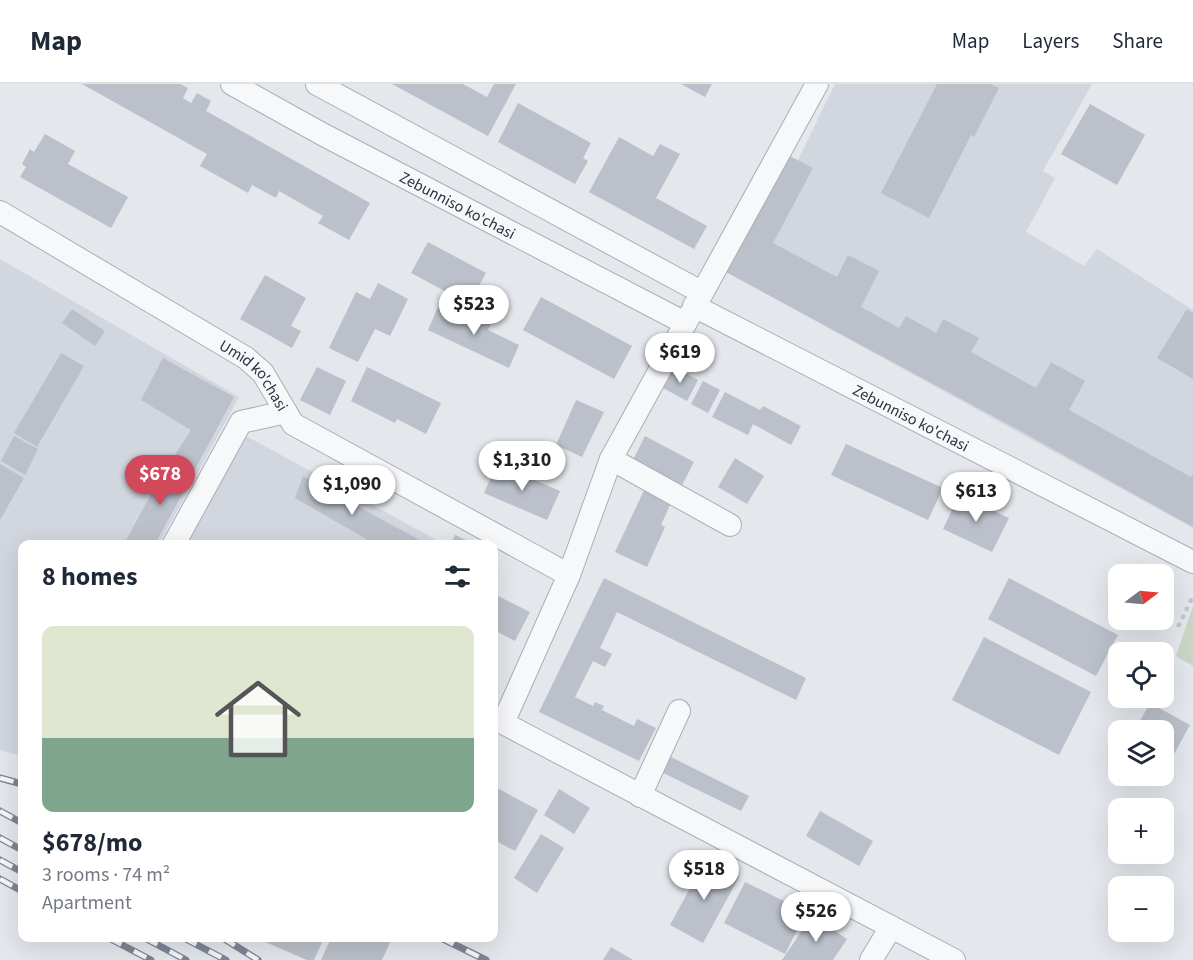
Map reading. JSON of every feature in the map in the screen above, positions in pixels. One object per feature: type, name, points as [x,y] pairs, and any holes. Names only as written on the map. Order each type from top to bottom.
[{"type":"street","name":"Zebunniso ko'chasi","points":[[232,84],[322,134],[693,307],[1193,562]]},
{"type":"street","name":"Zebunniso ko'chasi","points":[[317,84],[693,307]]},
{"type":"street","points":[[817,84],[611,459],[568,575],[503,723],[954,960]]},
{"type":"street","name":"Umid ko'chasi","points":[[0,212],[246,358],[263,373],[293,424],[568,575]]},
{"type":"street","points":[[176,540],[242,422],[286,412]]},
{"type":"street","points":[[611,459],[729,525]]},
{"type":"street","points":[[640,796],[678,711]]},
{"type":"street","points":[[871,960],[891,927]]},
{"type":"path","points":[[1178,627],[1193,596]]},
{"type":"shaded area","points":[[835,84],[1092,84],[1043,171],[1055,178],[1026,232],[1084,266],[1097,249],[1193,310],[1193,528],[726,272],[798,160]]},
{"type":"shaded area","points":[[0,259],[239,397],[161,540],[18,540],[18,755],[0,750]]},
{"type":"shaded area","points":[[246,436],[437,540],[189,540]]},
{"type":"green space","points":[[1193,606],[1193,666],[1176,656]]},
{"type":"building","points":[[82,84],[180,84],[188,88],[183,98],[191,103],[197,93],[211,101],[206,111],[370,203],[349,240],[318,223],[323,216],[279,191],[276,198],[252,185],[248,193],[200,166],[207,154]]},
{"type":"building","points":[[392,84],[463,84],[487,97],[494,84],[516,84],[488,136]]},
{"type":"building","points":[[681,84],[712,84],[705,97]]},
{"type":"building","points":[[937,84],[991,84],[999,88],[974,137],[971,135],[929,218],[881,193]]},
{"type":"building","points":[[518,103],[591,143],[583,158],[588,161],[575,184],[498,142]]},
{"type":"building","points":[[1090,104],[1145,135],[1117,185],[1061,154]]},
{"type":"building","points":[[45,134],[75,151],[68,164],[128,197],[111,228],[20,177],[26,167],[22,164],[30,149],[34,152]]},
{"type":"building","points":[[619,137],[653,156],[660,144],[680,154],[656,198],[707,226],[694,249],[589,192]]},
{"type":"building","points":[[788,155],[813,168],[773,243],[837,277],[848,255],[879,271],[861,307],[899,328],[906,316],[936,333],[943,319],[979,338],[971,352],[1036,388],[1051,362],[1085,381],[1069,410],[1191,477],[1193,473],[1193,527],[726,272]]},
{"type":"building","points":[[428,242],[486,273],[469,304],[411,273]]},
{"type":"building","points":[[265,275],[306,298],[291,326],[301,331],[292,348],[240,319]]},
{"type":"building","points":[[378,283],[408,299],[390,336],[375,329],[358,362],[329,348],[356,292],[370,299]]},
{"type":"building","points":[[541,297],[632,346],[614,379],[523,330]]},
{"type":"building","points":[[438,307],[468,321],[472,312],[492,321],[488,330],[519,345],[509,368],[428,330]]},
{"type":"building","points":[[72,309],[105,331],[95,346],[62,323]]},
{"type":"building","points":[[1187,309],[1193,313],[1193,379],[1157,358]]},
{"type":"building","points":[[61,353],[84,366],[37,447],[14,433]]},
{"type":"building","points":[[163,358],[234,397],[194,471],[173,458],[191,430],[141,400]]},
{"type":"building","points":[[317,367],[346,381],[330,415],[300,400]]},
{"type":"building","points":[[367,367],[441,403],[426,434],[397,419],[395,423],[351,401]]},
{"type":"building","points":[[674,367],[698,380],[687,401],[663,388]]},
{"type":"building","points":[[703,381],[720,390],[708,413],[691,404]]},
{"type":"building","points":[[725,392],[760,410],[763,406],[801,426],[791,445],[753,424],[748,435],[712,417]]},
{"type":"building","points":[[576,400],[604,412],[582,457],[556,445]]},
{"type":"building","points":[[14,436],[38,449],[25,475],[1,461]]},
{"type":"building","points":[[645,436],[694,462],[679,491],[630,466]]},
{"type":"building","points":[[846,444],[943,488],[928,520],[831,475]]},
{"type":"building","points":[[735,458],[764,476],[747,504],[718,487]]},
{"type":"building","points":[[169,461],[193,474],[157,540],[126,540]]},
{"type":"building","points":[[0,464],[24,478],[0,520]]},
{"type":"building","points":[[497,464],[560,491],[547,520],[484,493]]},
{"type":"building","points":[[303,476],[420,540],[368,540],[295,498]]},
{"type":"building","points":[[647,484],[674,496],[661,525],[665,527],[647,567],[615,552]]},
{"type":"building","points":[[959,495],[1009,518],[992,552],[943,529]]},
{"type":"building","points":[[455,535],[466,540],[453,540]]},
{"type":"building","points":[[604,578],[806,678],[796,700],[617,612],[600,648],[612,654],[605,667],[593,661],[575,697],[593,706],[595,702],[604,706],[602,710],[634,726],[637,719],[656,728],[639,761],[539,712]]},
{"type":"building","points":[[1009,578],[1118,635],[1114,642],[1108,642],[1108,654],[1096,676],[988,619]]},
{"type":"building","points":[[498,596],[530,612],[515,641],[498,632]]},
{"type":"building","points":[[984,637],[1091,692],[1059,755],[952,700]]},
{"type":"building","points":[[1147,708],[1159,708],[1190,725],[1174,754],[1174,720],[1141,720]]},
{"type":"building","points":[[665,754],[749,796],[741,811],[657,770]]},
{"type":"building","points":[[498,789],[538,810],[515,851],[498,842]]},
{"type":"building","points":[[559,789],[590,808],[574,834],[544,815]]},
{"type":"building","points":[[820,811],[873,841],[859,866],[806,836]]},
{"type":"building","points":[[541,834],[564,848],[537,893],[514,878]]},
{"type":"building","points":[[706,859],[739,877],[703,943],[670,925]]},
{"type":"building","points":[[745,882],[806,912],[785,954],[724,923]]},
{"type":"building","points":[[812,916],[847,939],[833,960],[782,960]]},
{"type":"building","points":[[265,942],[322,942],[314,960],[307,960]]},
{"type":"building","points":[[329,942],[390,942],[382,960],[321,960]]},
{"type":"building","points":[[611,947],[633,960],[603,960]]},
{"type":"railway","points":[[0,778],[18,783]]},
{"type":"railway","points":[[0,811],[18,821]]},
{"type":"railway","points":[[0,838],[18,848]]},
{"type":"railway","points":[[0,860],[18,870]]},
{"type":"railway","points":[[0,879],[18,889]]},
{"type":"railway","points":[[117,942],[151,960]]},
{"type":"railway","points":[[152,942],[186,960]]},
{"type":"railway","points":[[192,942],[226,960]]},
{"type":"railway","points":[[229,942],[258,960]]},
{"type":"railway","points":[[449,942],[486,960]]}]
